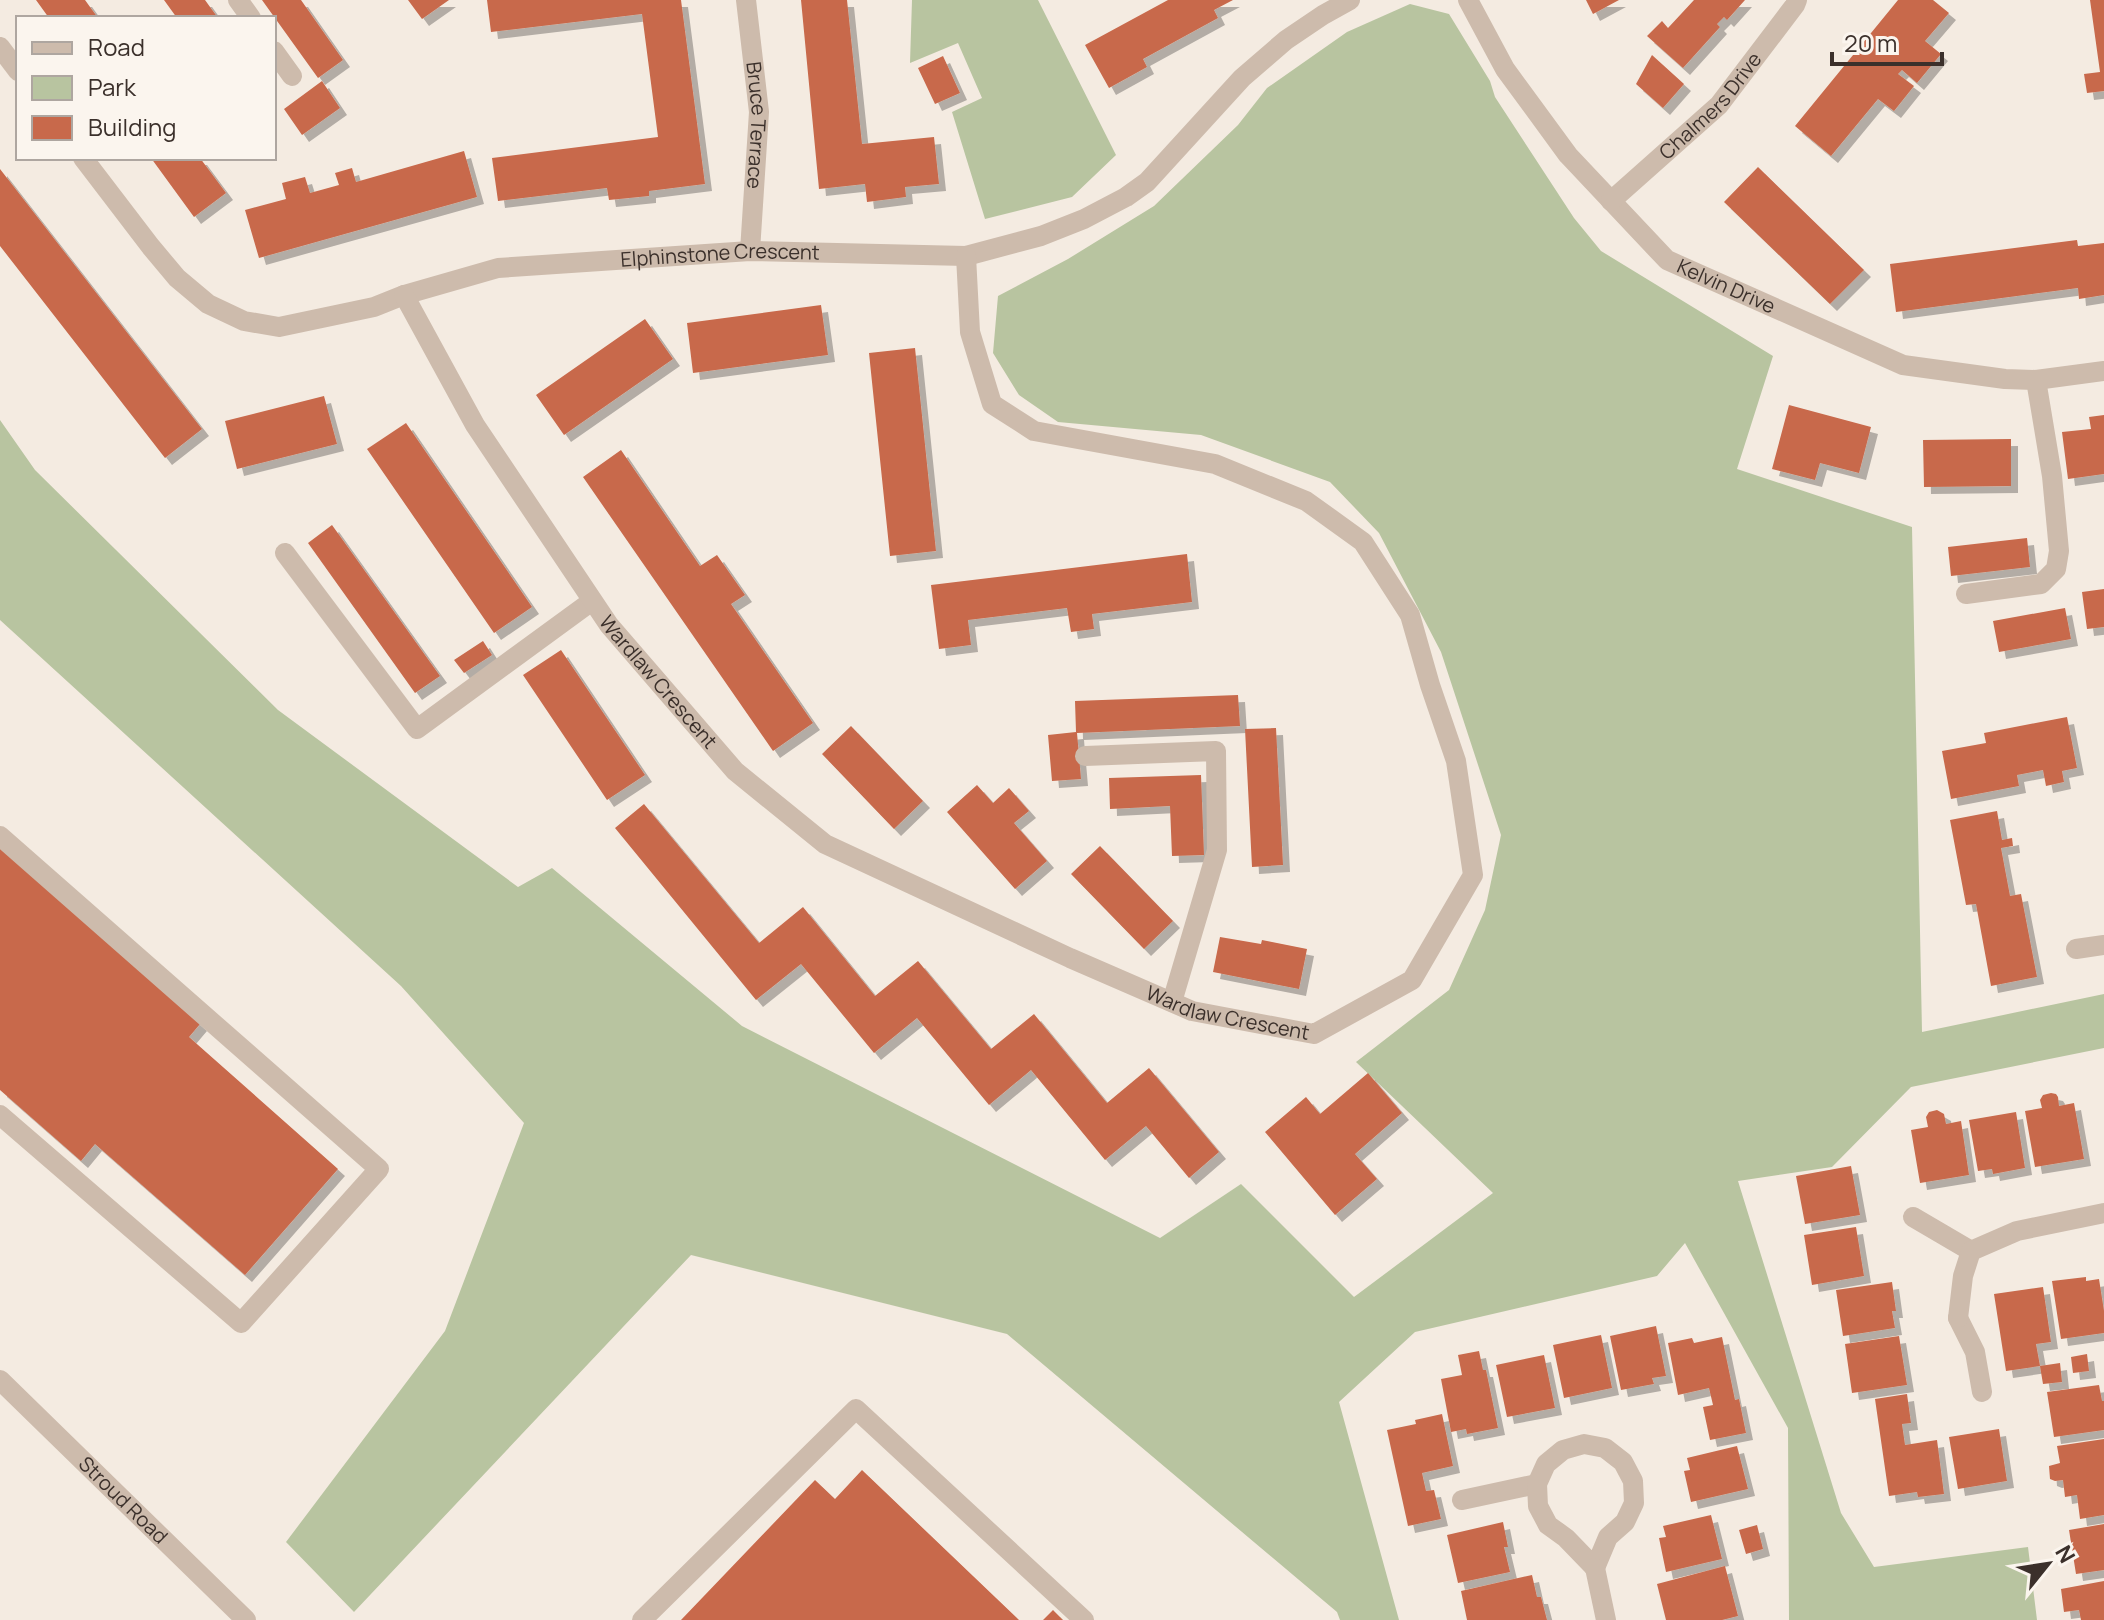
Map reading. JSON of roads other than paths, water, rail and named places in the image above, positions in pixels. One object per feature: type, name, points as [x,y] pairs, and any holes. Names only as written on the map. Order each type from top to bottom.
[{"type":"street","name":"Bruce Terrace","points":[[746,0],[759,112],[750,251]]},
{"type":"street","name":"Elphinstone Crescent","points":[[85,160],[177,278],[208,304],[244,321],[279,327],[374,307],[404,295],[498,268],[750,251],[966,256],[1041,236],[1084,219],[1126,197],[1147,182],[1242,78],[1286,40],[1350,0]]},
{"type":"street","name":"Kelvin Drive","points":[[1468,0],[1505,69],[1568,155],[1667,260],[1903,365],[2005,379],[2036,380],[2104,371]]},
{"type":"street","name":"Chalmers Drive","points":[[1611,201],[1719,105],[1797,0]]},
{"type":"street","points":[[0,47],[16,68]]},
{"type":"street","points":[[276,54],[292,76]]},
{"type":"street","name":"Wardlaw Crescent","points":[[404,295],[475,425],[592,601],[609,625],[735,771],[825,844],[1070,958],[1192,1011],[1314,1034],[1412,980],[1473,875],[1456,761],[1410,615],[1363,542],[1306,501],[1215,464],[1034,431],[992,404],[970,332],[966,256]]},
{"type":"street","points":[[1966,594],[2041,584],[2056,569],[2059,551],[2052,476],[2036,380]]},
{"type":"street","points":[[285,553],[417,729],[592,601]]},
{"type":"street","points":[[1085,756],[1216,751],[1217,850],[1172,1002]]},
{"type":"street","points":[[0,836],[379,1169],[241,1323],[0,1115]]},
{"type":"street","points":[[2076,949],[2104,945]]},
{"type":"street","points":[[1982,1392],[1975,1352],[1958,1318],[1963,1276],[1971,1251],[2017,1231],[2104,1213]]},
{"type":"street","points":[[1913,1217],[1971,1251]]},
{"type":"street","name":"Stroud Road","points":[[0,1380],[246,1620]]},
{"type":"street","points":[[642,1620],[856,1409],[1084,1620]]},
{"type":"street","points":[[1595,1568],[1608,1537],[1625,1522],[1634,1503],[1633,1481],[1623,1462],[1605,1448],[1584,1444],[1563,1450],[1546,1464],[1537,1484],[1538,1506],[1548,1525],[1566,1538],[1595,1568],[1606,1620]]},
{"type":"street","points":[[1462,1500],[1537,1484]]}]
